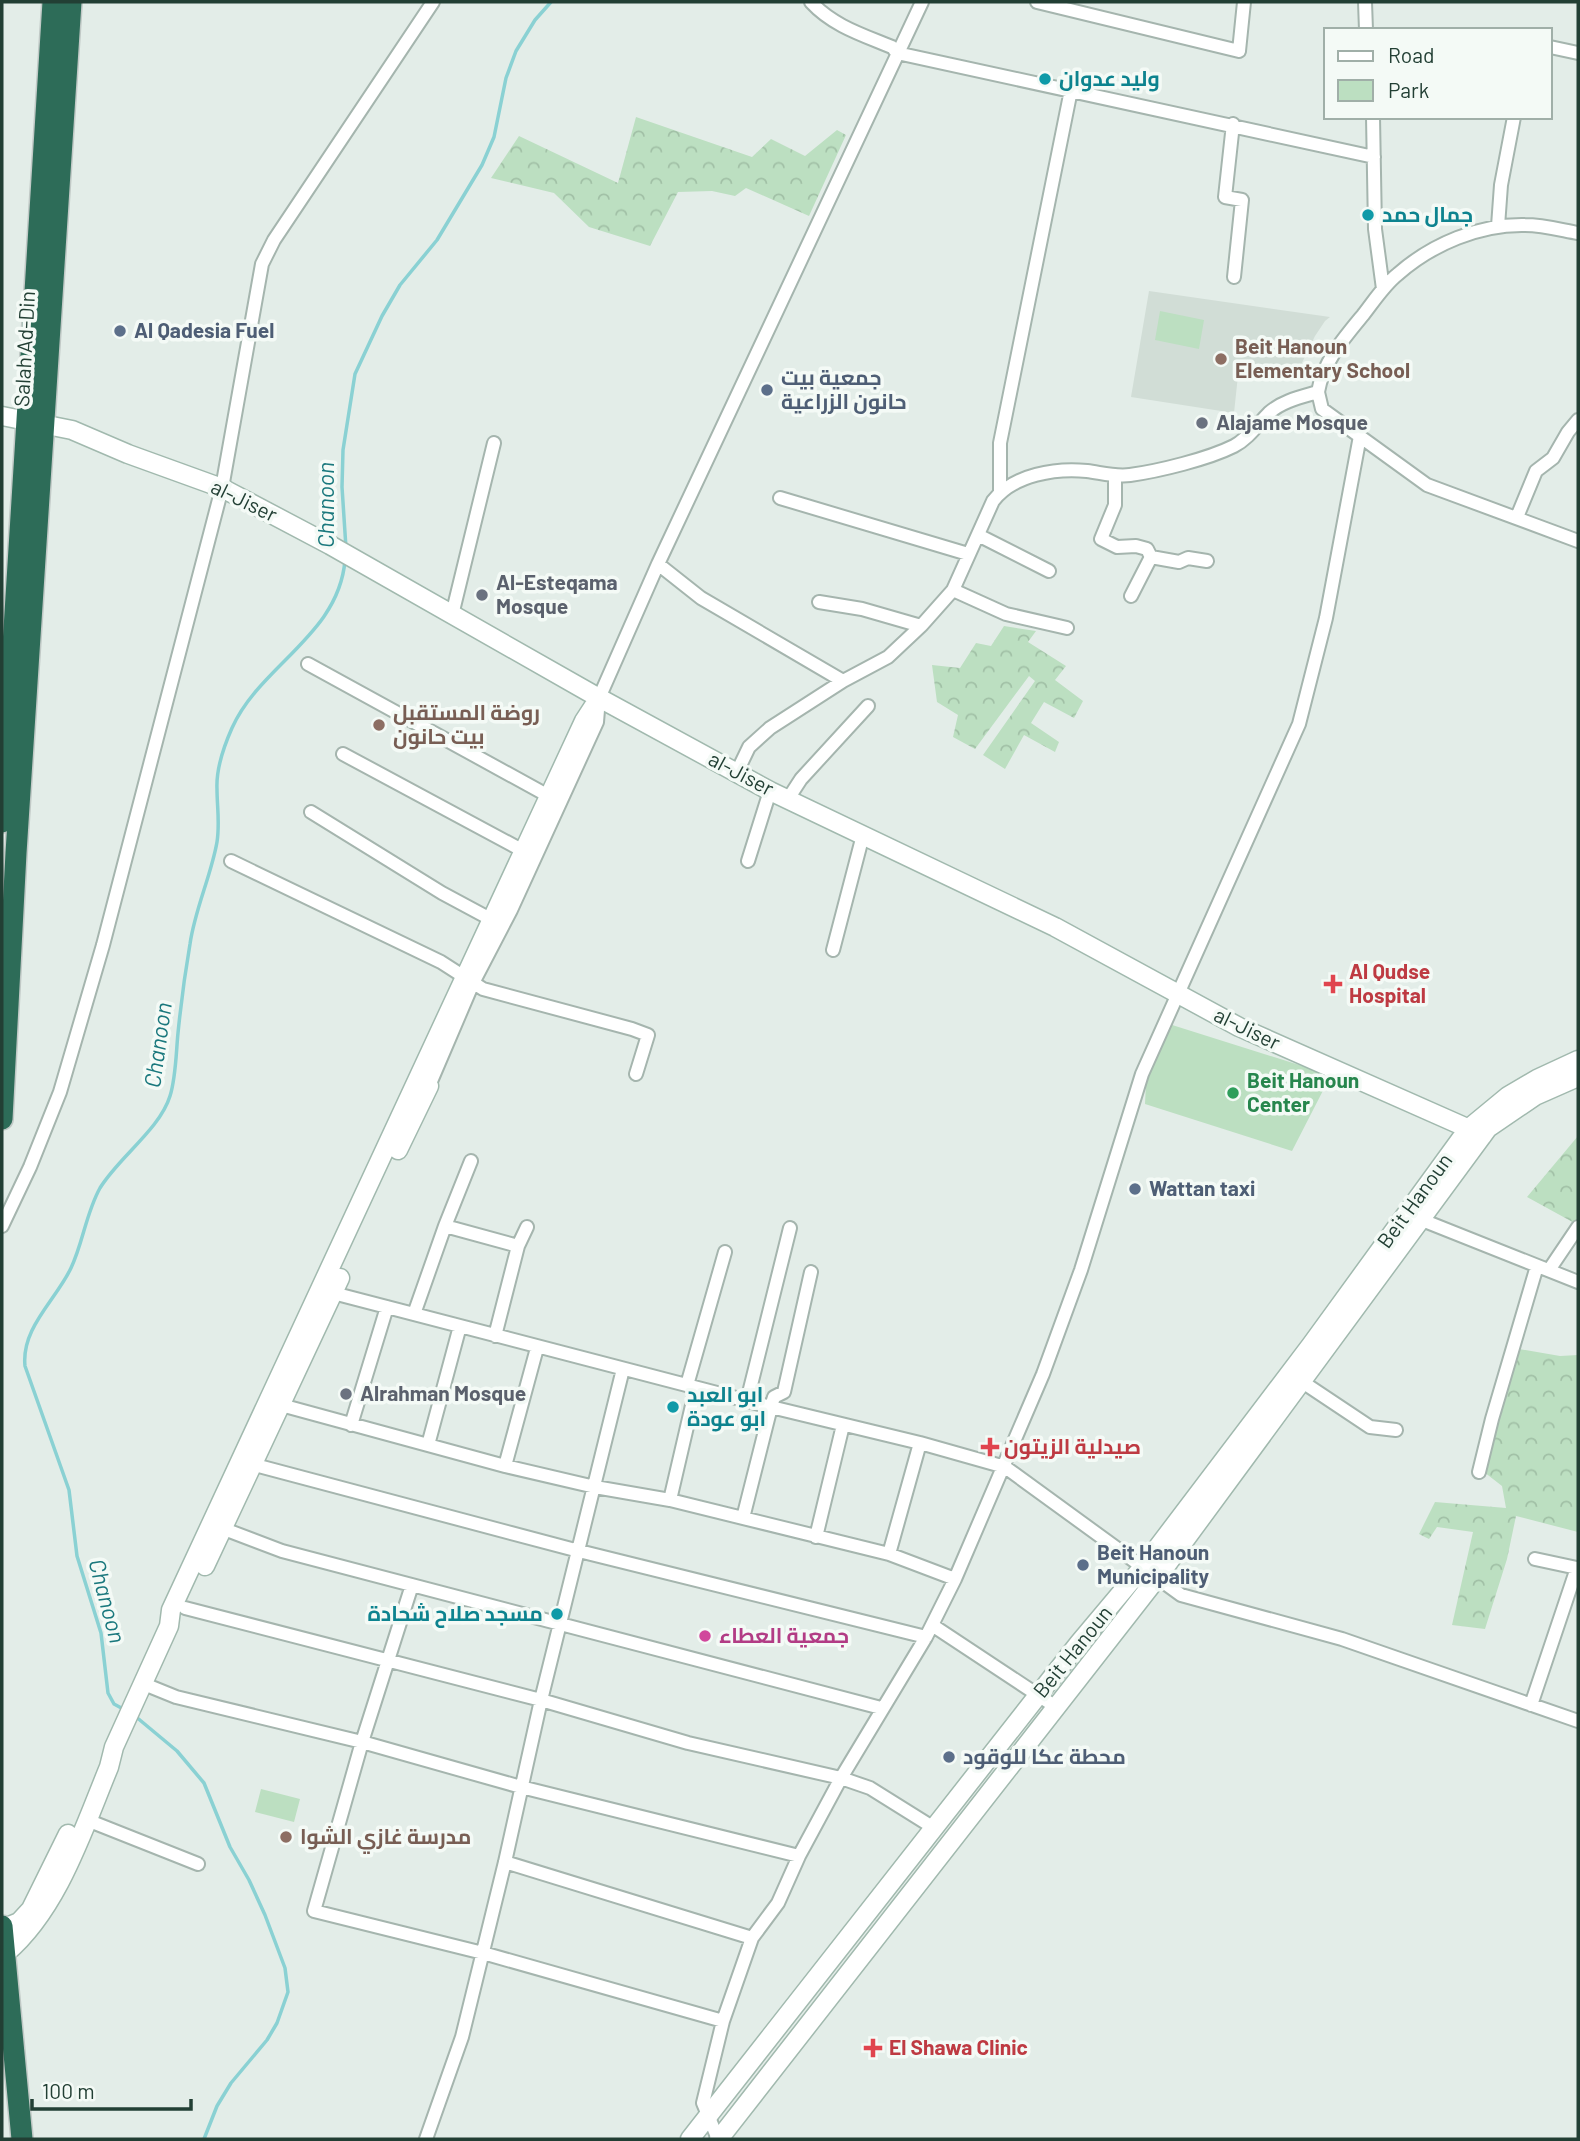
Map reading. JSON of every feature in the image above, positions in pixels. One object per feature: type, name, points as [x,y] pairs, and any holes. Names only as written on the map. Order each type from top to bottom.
[{"type":"highway","name":"Salah Ad-Din","points":[[2,1119],[53,2]]},
{"type":"highway","name":"Salah Ad-Din","points":[[2,822],[71,2]]},
{"type":"highway","points":[[2,1928],[6,1953],[6,2004],[22,2139]]},
{"type":"street","points":[[2,1226],[30,1167],[64,1078],[107,932],[222,488],[262,264],[274,240],[433,2]]},
{"type":"street","points":[[811,2],[843,27],[892,47],[897,53],[1233,124],[1374,157]]},
{"type":"street","points":[[169,1626],[171,1610],[497,923],[552,803],[584,721],[600,698],[658,564],[922,2]]},
{"type":"street","points":[[1037,2],[1239,51],[1244,2]]},
{"type":"street","points":[[1365,2],[1366,28]]},
{"type":"street","points":[[1552,47],[1578,53]]},
{"type":"street","points":[[1000,492],[1000,443],[1071,90]]},
{"type":"street","points":[[1373,119],[1375,229],[1383,289]]},
{"type":"street","points":[[1498,226],[1501,185],[1514,119]]},
{"type":"street","points":[[1233,124],[1225,197],[1242,200],[1234,277]]},
{"type":"street","points":[[1578,233],[1528,225],[1498,226],[1441,245],[1397,274],[1383,289],[1329,361],[1321,377],[1318,392],[1322,409],[1427,485],[1578,541]]},
{"type":"street","points":[[737,772],[748,747],[770,728],[843,681],[888,657],[921,626],[953,590],[993,501],[1000,492],[1030,477],[1053,471],[1088,471],[1115,476],[1148,471],[1236,446],[1271,411],[1293,399],[1318,392]]},
{"type":"street","name":"al-Jiser","points":[[2,416],[72,430],[128,454],[222,488],[388,576],[452,615],[770,791],[1055,928],[1279,1046],[1402,1097],[1476,1132]]},
{"type":"street","points":[[1517,517],[1536,471],[1553,458],[1578,420]]},
{"type":"street","points":[[718,2139],[703,2103],[723,2021],[752,1938],[778,1903],[799,1856],[841,1778],[926,1637],[955,1578],[1043,1374],[1081,1270],[1142,1074],[1299,724],[1326,618],[1360,436]]},
{"type":"street","points":[[452,615],[494,443]]},
{"type":"street","points":[[1115,476],[1115,505],[1101,539],[1117,547],[1136,546],[1147,549],[1150,557],[1131,596]]},
{"type":"street","points":[[780,498],[968,554]]},
{"type":"street","points":[[978,535],[1049,571]]},
{"type":"street","points":[[1150,557],[1179,562],[1188,558],[1207,561]]},
{"type":"street","points":[[658,564],[701,598],[843,681]]},
{"type":"street","points":[[953,590],[1006,614],[1067,628]]},
{"type":"street","points":[[819,602],[862,609],[921,626]]},
{"type":"street","points":[[308,664],[545,794],[552,803]]},
{"type":"street","points":[[788,799],[801,779],[868,706]]},
{"type":"street","points":[[344,754],[529,854]]},
{"type":"street","points":[[748,861],[770,791]]},
{"type":"street","points":[[311,812],[497,923]]},
{"type":"street","points":[[833,950],[863,835]]},
{"type":"street","points":[[231,862],[441,962],[483,989],[632,1028],[648,1035],[636,1074]]},
{"type":"street","points":[[6,1953],[40,1917],[51,1898],[87,1820],[109,1767],[114,1747],[169,1626],[184,1608],[224,1529],[251,1464],[429,1086],[469,980]]},
{"type":"street","name":"Beit Hanoun","points":[[718,2139],[1056,1707],[1311,1345],[1476,1132],[1508,1096],[1578,1059]]},
{"type":"street","name":"Beit Hanoun","points":[[690,2139],[1038,1695],[1149,1573],[1301,1381],[1422,1220],[1476,1132],[1488,1128],[1535,1096],[1578,1077]]},
{"type":"street","points":[[414,1314],[444,1226],[471,1161]]},
{"type":"street","points":[[1422,1220],[1578,1282]]},
{"type":"street","points":[[444,1226],[518,1246]]},
{"type":"street","points":[[495,1336],[518,1246],[527,1227]]},
{"type":"street","points":[[1479,1472],[1492,1419],[1543,1268],[1578,1227]]},
{"type":"street","points":[[747,1401],[790,1228]]},
{"type":"street","points":[[670,1500],[692,1387],[725,1252]]},
{"type":"street","points":[[743,1518],[774,1397],[783,1392],[811,1272]]},
{"type":"street","points":[[333,1293],[537,1348],[920,1443],[1005,1467],[1181,1595],[1342,1639],[1578,1721]]},
{"type":"street","points":[[351,1425],[387,1307]]},
{"type":"street","points":[[428,1445],[460,1326]]},
{"type":"street","points":[[505,1466],[537,1348]]},
{"type":"street","points":[[426,2139],[463,2037],[541,1700],[623,1369]]},
{"type":"street","points":[[1301,1381],[1370,1427],[1396,1430]]},
{"type":"street","points":[[281,1405],[505,1466],[595,1487],[670,1500],[889,1554],[955,1578]]},
{"type":"street","points":[[816,1537],[843,1425]]},
{"type":"street","points":[[889,1554],[920,1443]]},
{"type":"street","points":[[251,1464],[926,1637]]},
{"type":"street","points":[[224,1529],[282,1551],[881,1708]]},
{"type":"street","points":[[1531,1706],[1578,1568],[1535,1559]]},
{"type":"street","points":[[412,1585],[362,1742],[314,1911],[483,1953],[723,2021]]},
{"type":"street","points":[[184,1608],[541,1700],[688,1743],[841,1778],[870,1788],[934,1828]]},
{"type":"street","points":[[932,1625],[1056,1707]]},
{"type":"street","points":[[142,1688],[362,1742],[521,1787],[799,1856]]},
{"type":"street","points":[[2,1928],[19,1922],[30,1909],[102,1762],[114,1747]]},
{"type":"street","points":[[978,1772],[995,1785]]},
{"type":"street","points":[[87,1820],[198,1864]]},
{"type":"street","points":[[505,1862],[752,1938]]},
{"type":"shaded area","name":"Beit Hanoun Elementary School","points":[[1149,291],[1330,317],[1315,336],[1298,371],[1273,373],[1239,366],[1234,413],[1131,397]]},
{"type":"green space","points":[[636,117],[752,157],[771,139],[805,156],[837,130],[846,135],[809,216],[746,188],[735,196],[712,191],[678,192],[650,246],[589,227],[554,193],[491,178],[519,136],[618,183]]},
{"type":"green space","points":[[1160,311],[1204,320],[1199,349],[1155,340]]},
{"type":"green space","points":[[1004,626],[1036,631],[1028,642],[1066,666],[1055,680],[1083,701],[1074,718],[1044,702],[1031,723],[1059,742],[1055,752],[1024,735],[1005,769],[983,755],[1035,681],[1029,676],[975,749],[953,737],[958,715],[937,702],[932,665],[960,668],[976,643],[991,646]]},
{"type":"green space","name":"Beit Hanoun Center","points":[[1169,1024],[1331,1075],[1292,1151],[1145,1104],[1146,1083]]},
{"type":"green space","points":[[1578,1136],[1578,1225],[1527,1197]]},
{"type":"green space","points":[[1519,1349],[1560,1356],[1578,1355],[1578,1532],[1516,1516],[1507,1559],[1485,1629],[1452,1625],[1473,1532],[1437,1527],[1429,1539],[1419,1534],[1435,1502],[1506,1508],[1502,1486],[1484,1472]]},
{"type":"green space","points":[[261,1789],[300,1799],[294,1822],[255,1812]]},
{"type":"waterway","name":"Chanoon","points":[[346,548],[342,487],[343,450],[355,374],[400,285],[437,240],[482,165],[494,137],[506,78],[516,51],[535,20],[551,2]]},
{"type":"waterway","name":"Chanoon","points":[[125,1710],[114,1704],[108,1693],[101,1633],[77,1556],[69,1490],[25,1366],[25,1352],[34,1327],[71,1268],[100,1188],[148,1132],[170,1096],[192,931],[217,842],[218,774],[229,735],[245,706],[314,630],[329,609],[340,586],[345,560]]},
{"type":"waterway","name":"Chanoon","points":[[135,1716],[177,1751],[204,1783],[230,1847],[265,1915],[285,1968],[288,1992],[277,2023],[267,2040],[231,2083],[217,2106],[204,2139]]},
{"type":"place","name":"وليد عدوان","points":[[1045,79]]},
{"type":"place","name":"جمال حمد","points":[[1368,215]]},
{"type":"place","name":"Al Qadesia Fuel","points":[[120,331]]},
{"type":"place","name":"Beit Hanoun Elementary School","points":[[1221,359]]},
{"type":"place","name":"جمعية بيت حانون الزراعية","points":[[767,390]]},
{"type":"place","name":"Alajame Mosque","points":[[1202,423]]},
{"type":"place","name":"Al-Esteqama Mosque","points":[[482,595]]},
{"type":"place","name":"روضة المستقبل بيت حانون","points":[[379,725]]},
{"type":"place","name":"Al Qudse Hospital","points":[[1333,984]]},
{"type":"place","name":"Beit Hanoun Center","points":[[1233,1093]]},
{"type":"place","name":"Wattan taxi","points":[[1135,1189]]},
{"type":"place","name":"Alrahman Mosque","points":[[346,1394]]},
{"type":"place","name":"ابو العبد ابو عودة","points":[[673,1407]]},
{"type":"place","name":"صيدلية الزيتون","points":[[990,1447]]},
{"type":"place","name":"Beit Hanoun Municipality","points":[[1083,1565]]},
{"type":"place","name":"مسجد صلاح شحادة","points":[[557,1614]]},
{"type":"place","name":"جمعية العطاء","points":[[705,1636]]},
{"type":"place","name":"محطة عكا للوقود","points":[[949,1757]]},
{"type":"place","name":"مدرسة غازي الشوا","points":[[286,1837]]},
{"type":"place","name":"El Shawa Clinic","points":[[873,2048]]}]
